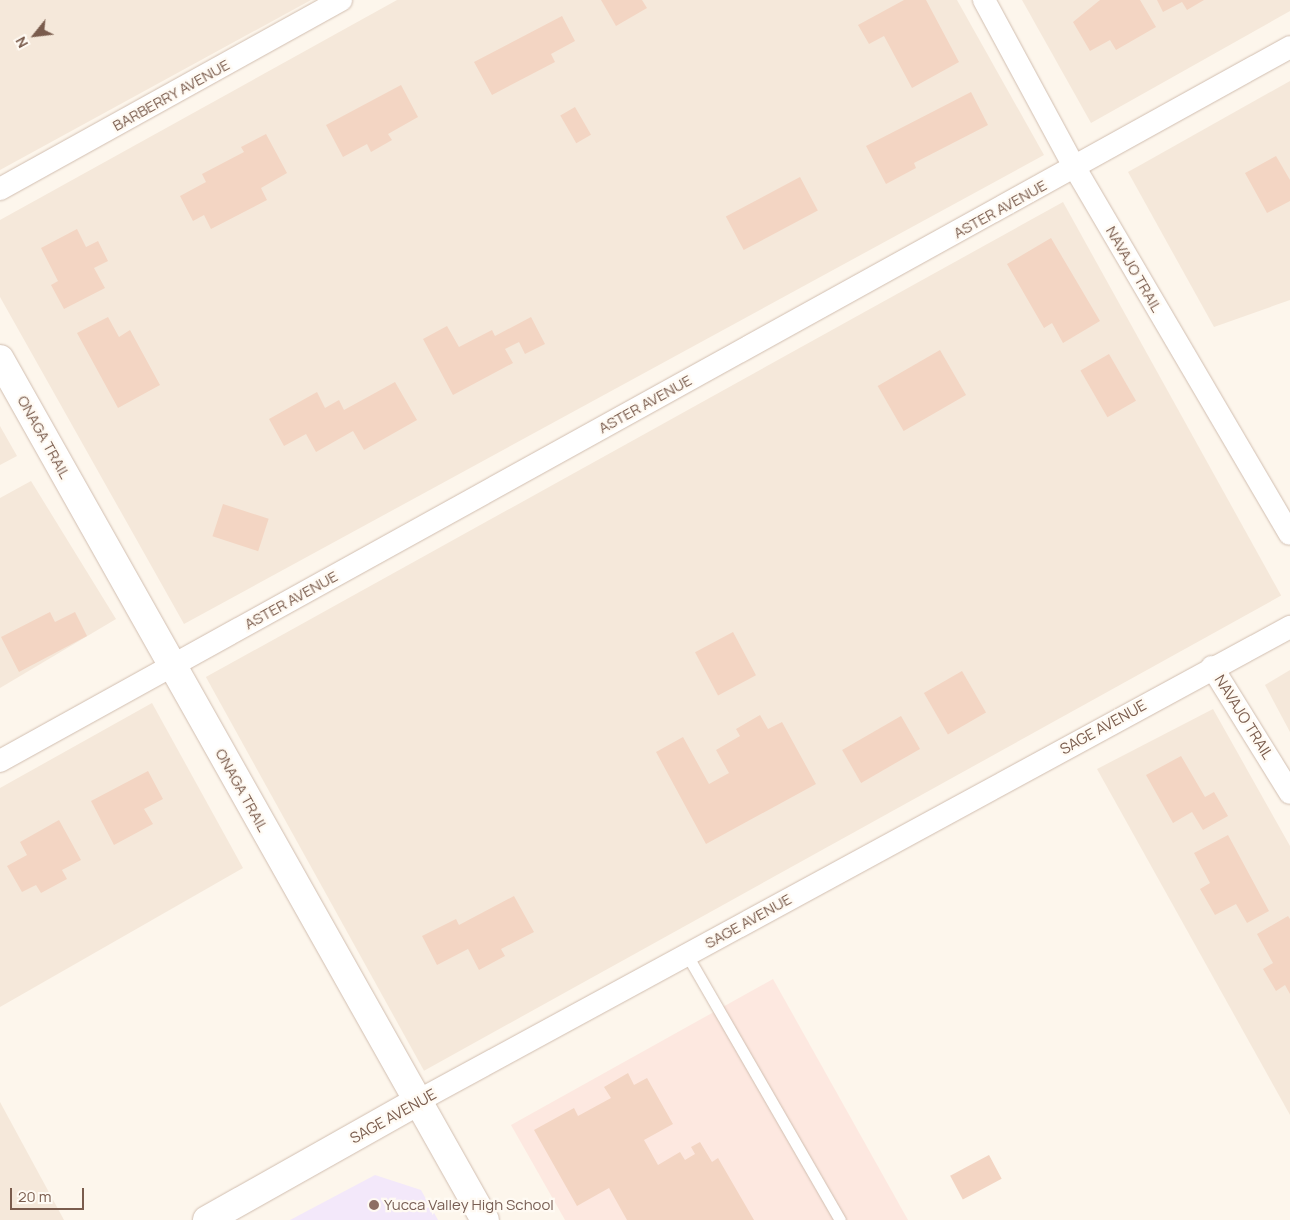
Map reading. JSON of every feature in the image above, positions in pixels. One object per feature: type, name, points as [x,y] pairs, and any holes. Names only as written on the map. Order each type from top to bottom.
[{"type":"street","name":"BARBERRY AVENUE","points":[[0,189],[341,0]]},
{"type":"street","name":"NAVAJO TRAIL","points":[[984,0],[1075,168],[1290,534]]},
{"type":"street","name":"ASTER AVENUE","points":[[0,761],[1075,168],[1290,47]]},
{"type":"street","name":"ONAGA TRAIL","points":[[0,359],[485,1220]]},
{"type":"street","name":"SAGE AVENUE","points":[[207,1220],[418,1101],[1212,667],[1290,627]]},
{"type":"street","name":"NAVAJO TRAIL","points":[[1212,667],[1290,793]]},
{"type":"lane","points":[[687,955],[840,1220]]},
{"type":"shaded area","points":[[0,0],[311,0],[0,170]]},
{"type":"shaded area","points":[[397,0],[957,0],[1044,155],[184,624],[0,297],[0,220]]},
{"type":"shaded area","points":[[1022,0],[1290,0],[1290,11],[1091,123]]},
{"type":"shaded area","points":[[1290,81],[1290,300],[1214,327],[1128,172]]},
{"type":"shaded area","points":[[1063,202],[1281,596],[424,1071],[206,677]]},
{"type":"shaded area","points":[[0,426],[17,456],[0,465]]},
{"type":"shaded area","points":[[31,481],[116,619],[0,688],[0,498]]},
{"type":"shaded area","points":[[1290,670],[1290,732],[1265,685]]},
{"type":"shaded area","points":[[152,703],[243,868],[0,1007],[0,788]]},
{"type":"shaded area","points":[[1213,709],[1290,846],[1290,1115],[1097,769]]},
{"type":"shaded area","points":[[773,979],[908,1220],[565,1220],[511,1125]]},
{"type":"shaded area","points":[[0,1102],[64,1220],[0,1220]]},
{"type":"shaded area","name":"Yucca Valley High School","points":[[375,1175],[421,1190],[438,1220],[290,1220]]},
{"type":"building","points":[[601,0],[642,0],[647,8],[616,26]]},
{"type":"building","points":[[904,0],[926,0],[959,62],[912,88],[884,36],[869,44],[858,25]]},
{"type":"building","points":[[1100,0],[1140,0],[1156,27],[1116,50],[1110,40],[1090,51],[1073,22]]},
{"type":"building","points":[[1157,0],[1204,0],[1187,10],[1182,2],[1163,12]]},
{"type":"building","points":[[562,16],[575,41],[551,54],[555,62],[492,95],[474,62]]},
{"type":"building","points":[[401,85],[418,117],[388,134],[392,140],[371,152],[367,144],[343,157],[326,125]]},
{"type":"building","points":[[971,92],[988,125],[914,163],[916,168],[886,184],[866,146]]},
{"type":"building","points":[[575,107],[591,135],[576,143],[560,116]]},
{"type":"building","points":[[266,134],[287,173],[261,188],[267,200],[211,229],[204,215],[193,221],[180,196],[206,182],[202,174],[244,152],[241,147]]},
{"type":"building","points":[[1276,156],[1290,180],[1290,201],[1267,213],[1245,173]]},
{"type":"building","points":[[800,177],[818,211],[744,250],[726,216]]},
{"type":"building","points":[[77,229],[86,247],[98,241],[108,261],[94,268],[105,288],[64,309],[51,285],[58,281],[41,248]]},
{"type":"building","points":[[1051,238],[1100,321],[1063,343],[1052,323],[1044,328],[1007,264]]},
{"type":"building","points":[[108,317],[119,337],[130,330],[160,385],[118,408],[77,333]]},
{"type":"building","points":[[531,317],[545,344],[525,354],[519,342],[505,349],[513,363],[453,395],[423,339],[447,326],[459,347],[492,330],[495,336]]},
{"type":"building","points":[[940,350],[966,395],[904,431],[878,386]]},
{"type":"building","points":[[1109,354],[1136,401],[1107,417],[1080,371]]},
{"type":"building","points":[[395,382],[417,420],[364,450],[353,431],[316,452],[306,434],[284,446],[269,419],[317,392],[325,408],[339,400],[344,410]]},
{"type":"building","points":[[223,504],[269,519],[258,551],[212,536]]},
{"type":"building","points":[[50,612],[55,622],[75,612],[87,636],[19,672],[1,637]]},
{"type":"building","points":[[733,632],[756,675],[718,695],[695,652]]},
{"type":"building","points":[[962,671],[986,713],[948,735],[924,693]]},
{"type":"building","points":[[760,715],[768,729],[782,722],[816,784],[706,844],[656,752],[683,737],[709,784],[729,773],[716,750],[740,736],[736,729]]},
{"type":"building","points":[[901,716],[920,749],[861,783],[842,750]]},
{"type":"building","points":[[1181,756],[1205,797],[1214,792],[1228,816],[1203,830],[1192,812],[1173,823],[1146,775]]},
{"type":"building","points":[[148,771],[163,799],[144,809],[153,824],[114,845],[91,801]]},
{"type":"building","points":[[59,820],[81,860],[62,870],[67,879],[41,893],[36,885],[22,892],[7,866],[27,855],[20,842]]},
{"type":"building","points":[[1228,835],[1269,911],[1247,923],[1236,904],[1215,915],[1200,889],[1210,883],[1194,853]]},
{"type":"building","points":[[514,896],[534,932],[501,949],[505,956],[479,970],[468,949],[437,965],[422,936],[456,919],[459,925]]},
{"type":"building","points":[[1288,916],[1290,919],[1290,994],[1285,985],[1276,991],[1263,969],[1273,963],[1257,934]]},
{"type":"building","points":[[628,1073],[634,1085],[647,1078],[673,1124],[644,1140],[658,1165],[680,1152],[685,1160],[695,1154],[691,1147],[700,1142],[712,1162],[718,1158],[754,1220],[627,1220],[609,1188],[577,1206],[534,1130],[574,1108],[578,1116],[611,1098],[604,1087]]},
{"type":"building","points":[[989,1155],[1002,1179],[963,1199],[950,1176]]},
{"type":"place","name":"Yucca Valley High School","points":[[374,1205]]}]
